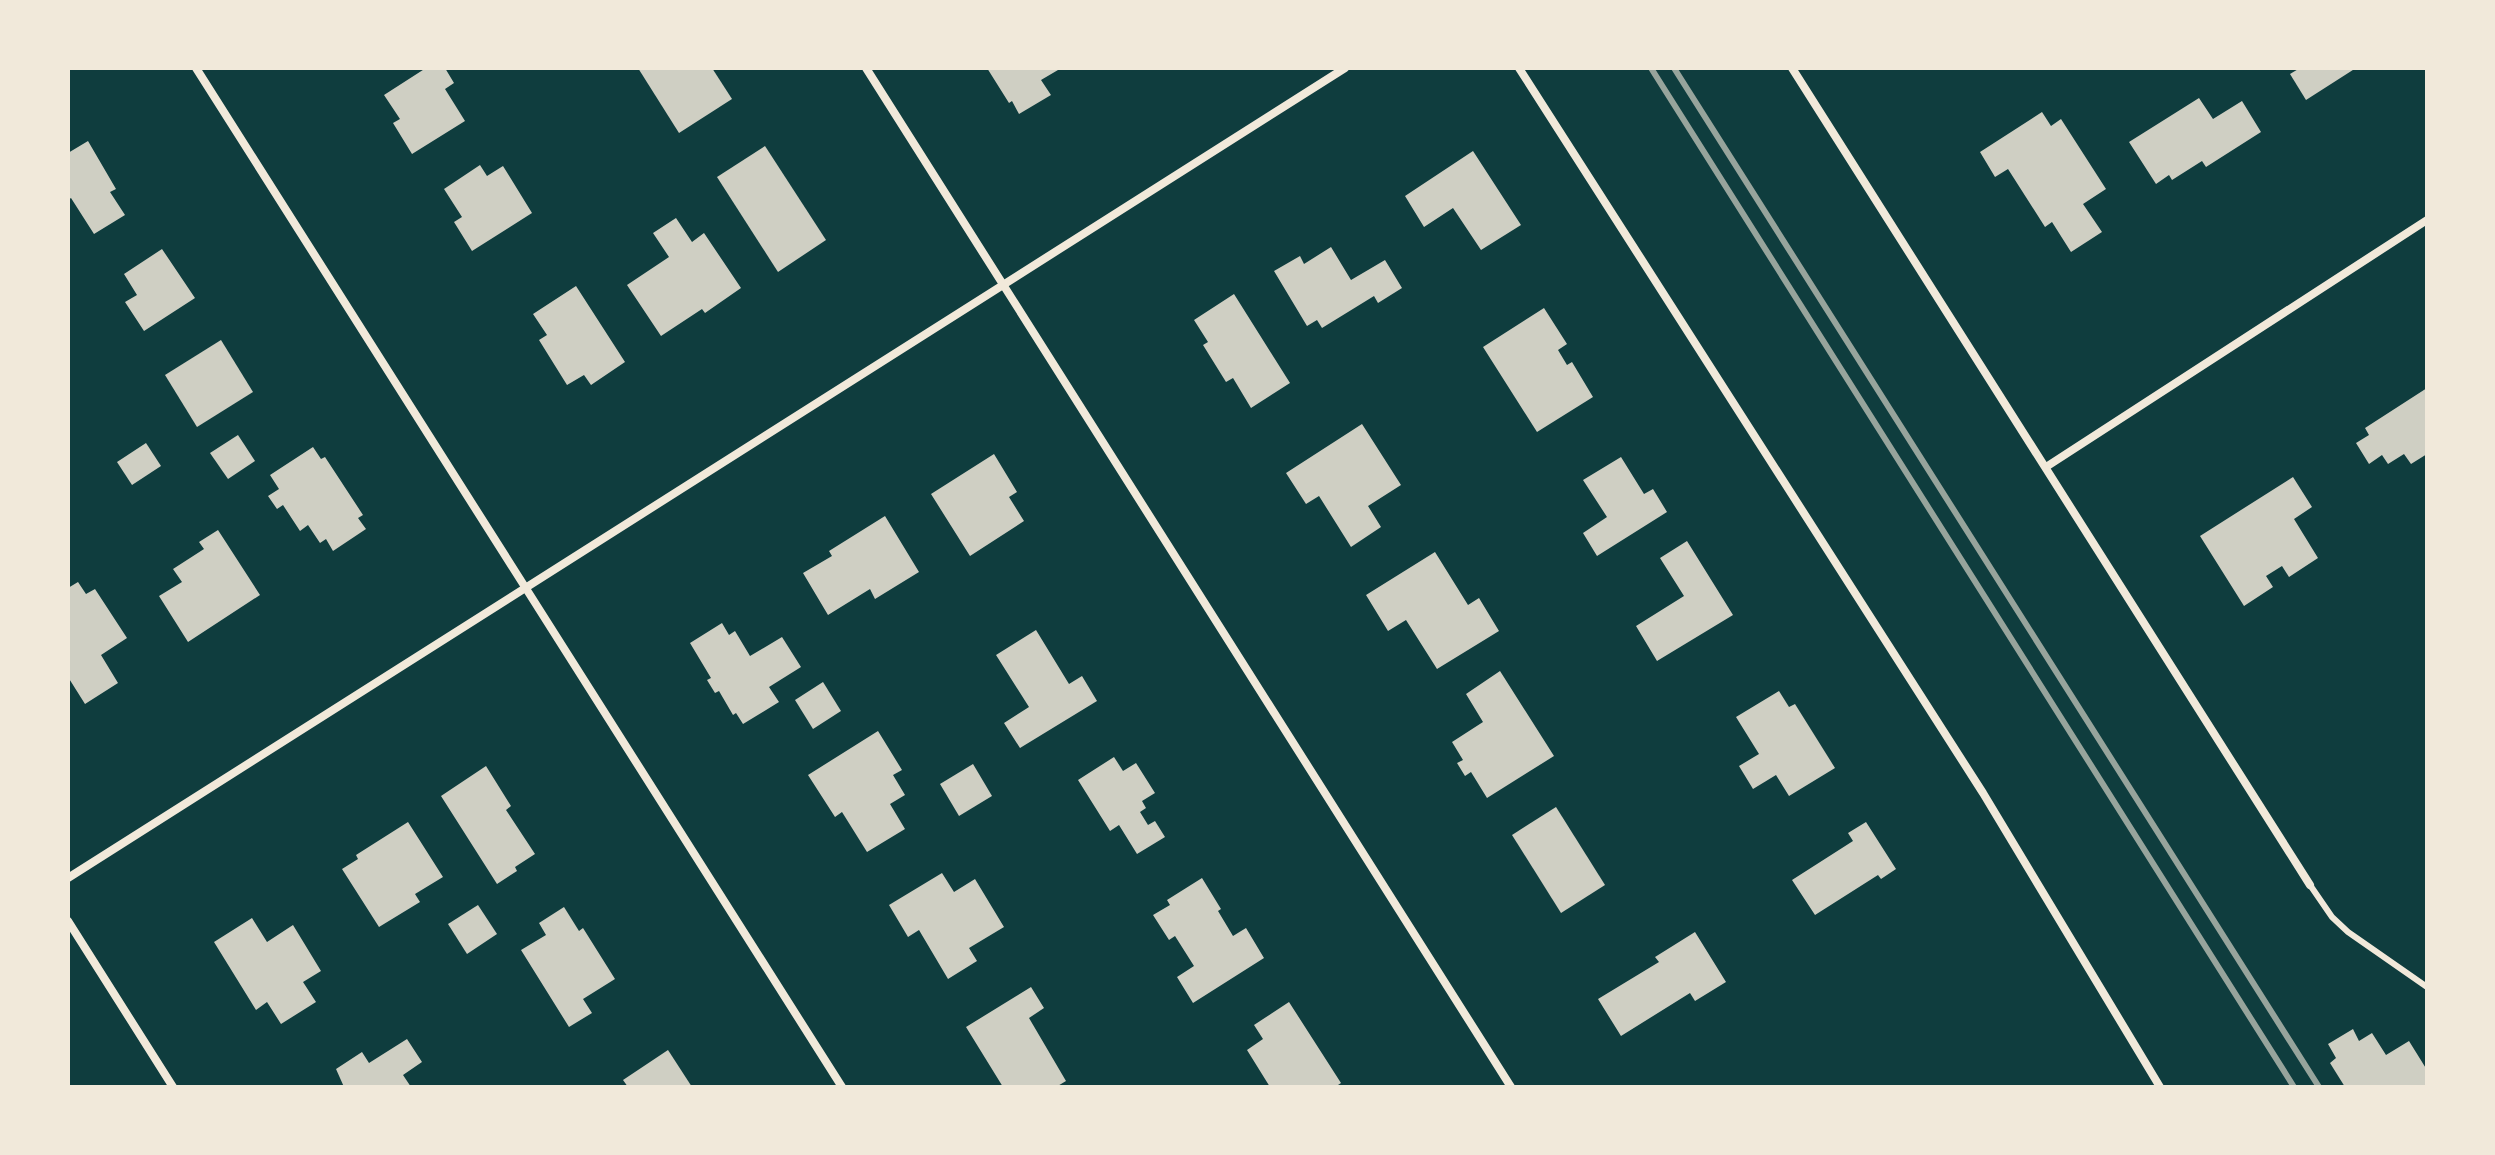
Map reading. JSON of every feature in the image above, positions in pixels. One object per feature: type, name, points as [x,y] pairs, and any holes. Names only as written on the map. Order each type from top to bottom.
[{"type":"street","points":[[196,68],[842,1087]]},
{"type":"street","points":[[866,68],[1511,1087]]},
{"type":"street","points":[[68,878],[1345,68]]},
{"type":"street","points":[[1519,68],[1983,793],[2155,1085]]},
{"type":"street","points":[[1792,68],[2310,885]]},
{"type":"street","points":[[2046,467],[2427,220]]},
{"type":"street","points":[[68,921],[173,1087]]},
{"type":"lane","points":[[2310,885],[2332,917],[2348,932],[2427,987]]},
{"type":"building","points":[[426,68],[445,68],[454,83],[445,89],[465,121],[412,154],[393,123],[400,119],[384,95]]},
{"type":"building","points":[[638,68],[712,68],[732,99],[679,133]]},
{"type":"building","points":[[987,68],[1058,70],[1041,80],[1051,95],[1019,114]]},
{"type":"building","points":[[2300,68],[2356,68],[2306,100],[2290,74]]},
{"type":"building","points":[[2199,98],[2213,119],[2242,101],[2261,132],[2206,167],[2202,161],[2172,180],[2169,175],[2156,184],[2129,142]]},
{"type":"building","points":[[2042,112],[2051,126],[2061,119],[2106,189],[2083,204],[2102,232],[2071,252],[2052,222],[2045,227],[2008,169],[1995,177],[1980,152]]},
{"type":"building","points":[[88,141],[116,189],[110,192],[125,215],[94,234],[71,198],[68,200],[68,153]]},
{"type":"building","points":[[765,146],[826,240],[778,272],[717,177]]},
{"type":"building","points":[[1473,151],[1521,225],[1481,250],[1453,208],[1424,227],[1405,196]]},
{"type":"building","points":[[480,165],[487,176],[503,166],[532,213],[472,251],[454,222],[462,217],[444,189]]},
{"type":"building","points":[[676,218],[692,242],[704,233],[741,288],[705,313],[702,309],[661,336],[627,285],[669,257],[653,233]]},
{"type":"building","points":[[1331,247],[1351,280],[1385,260],[1402,288],[1378,303],[1374,296],[1322,328],[1317,320],[1307,326],[1274,271],[1300,256],[1304,264]]},
{"type":"building","points":[[162,249],[195,298],[144,331],[125,302],[137,295],[124,274]]},
{"type":"building","points":[[576,286],[625,362],[591,385],[584,375],[567,385],[539,340],[547,335],[533,314]]},
{"type":"building","points":[[1234,294],[1290,383],[1251,408],[1233,378],[1226,382],[1203,345],[1208,342],[1194,320]]},
{"type":"building","points":[[1544,308],[1567,344],[1558,350],[1567,365],[1572,362],[1593,397],[1537,432],[1483,347]]},
{"type":"building","points":[[221,340],[253,392],[197,427],[165,375]]},
{"type":"building","points":[[2427,388],[2427,454],[2411,464],[2404,454],[2388,464],[2382,455],[2369,464],[2356,443],[2369,435],[2365,428]]},
{"type":"building","points":[[1362,424],[1401,485],[1368,506],[1381,527],[1351,547],[1319,496],[1306,504],[1286,473]]},
{"type":"building","points":[[238,435],[255,461],[228,479],[210,453]]},
{"type":"building","points":[[146,443],[161,466],[132,485],[117,462]]},
{"type":"building","points":[[313,447],[321,459],[325,457],[363,515],[358,518],[366,529],[333,551],[326,539],[320,543],[308,525],[300,531],[283,505],[277,509],[268,496],[279,489],[270,475]]},
{"type":"building","points":[[994,454],[1017,492],[1009,497],[1024,521],[970,556],[931,494]]},
{"type":"building","points":[[1621,457],[1644,494],[1653,489],[1667,512],[1597,556],[1583,533],[1607,517],[1583,480]]},
{"type":"building","points":[[2293,477],[2312,507],[2294,519],[2318,558],[2289,577],[2282,566],[2266,576],[2273,587],[2244,606],[2200,536]]},
{"type":"building","points":[[885,516],[919,572],[875,599],[870,589],[828,615],[803,573],[832,556],[829,551]]},
{"type":"building","points":[[218,530],[260,595],[188,642],[159,596],[182,582],[173,569],[204,549],[199,542]]},
{"type":"building","points":[[1687,541],[1733,615],[1657,661],[1636,626],[1684,596],[1660,558]]},
{"type":"building","points":[[1435,552],[1468,605],[1479,598],[1499,631],[1437,669],[1406,620],[1388,631],[1366,595]]},
{"type":"building","points":[[78,582],[86,594],[95,589],[127,638],[101,655],[118,683],[85,704],[68,677],[68,588]]},
{"type":"building","points":[[722,623],[729,635],[735,631],[750,656],[782,637],[801,667],[769,687],[779,702],[743,724],[736,713],[733,715],[719,691],[715,693],[707,680],[711,678],[690,643]]},
{"type":"building","points":[[1036,630],[1069,684],[1082,676],[1097,701],[1020,748],[1004,723],[1029,707],[996,655]]},
{"type":"building","points":[[1500,671],[1554,756],[1487,798],[1471,772],[1465,776],[1457,763],[1463,760],[1452,742],[1483,722],[1466,694]]},
{"type":"building","points":[[823,682],[841,711],[813,729],[795,700]]},
{"type":"building","points":[[1779,691],[1789,707],[1795,704],[1835,768],[1789,796],[1776,775],[1753,789],[1739,766],[1759,754],[1736,717]]},
{"type":"building","points":[[878,731],[902,770],[893,775],[905,795],[890,804],[905,829],[867,852],[842,812],[835,817],[808,775]]},
{"type":"building","points":[[1114,757],[1123,771],[1136,763],[1155,793],[1142,801],[1146,808],[1140,812],[1148,825],[1155,821],[1165,837],[1137,854],[1119,825],[1110,831],[1078,780]]},
{"type":"building","points":[[973,764],[992,796],[959,816],[940,784]]},
{"type":"building","points":[[486,766],[511,806],[506,810],[535,854],[497,884],[441,796]]},
{"type":"building","points":[[1556,807],[1605,885],[1561,913],[1512,835]]},
{"type":"building","points":[[408,822],[443,877],[415,894],[420,902],[379,927],[342,869],[358,859],[356,855]]},
{"type":"building","points":[[1866,822],[1896,869],[1881,879],[1878,875],[1815,915],[1792,880],[1853,841],[1848,833]]},
{"type":"building","points":[[942,873],[954,892],[975,879],[1004,927],[969,948],[977,961],[948,979],[919,930],[908,937],[889,905]]},
{"type":"building","points":[[1202,878],[1233,936],[1246,928],[1264,958],[1193,1003],[1177,977],[1194,966],[1175,936],[1169,940],[1153,915],[1170,905],[1167,900]]},
{"type":"building","points":[[478,905],[497,934],[467,954],[448,924]]},
{"type":"building","points":[[564,907],[579,931],[583,928],[615,979],[583,999],[592,1013],[569,1027],[521,950],[546,935],[539,923]]},
{"type":"building","points":[[252,918],[267,942],[293,925],[321,971],[303,982],[316,1002],[281,1024],[267,1002],[256,1010],[214,942]]},
{"type":"building","points":[[1695,932],[1726,982],[1695,1001],[1690,993],[1621,1036],[1598,999],[1659,962],[1655,957]]},
{"type":"building","points":[[1031,987],[1044,1008],[1029,1018],[1066,1081],[1056,1087],[1003,1087],[966,1027]]},
{"type":"building","points":[[1289,1002],[1341,1083],[1335,1087],[1270,1087],[1247,1050],[1263,1039],[1254,1025]]},
{"type":"building","points":[[2353,1029],[2359,1041],[2372,1033],[2386,1055],[2409,1041],[2427,1070],[2427,1087],[2345,1087],[2330,1063],[2336,1058],[2328,1044]]},
{"type":"building","points":[[407,1039],[422,1062],[403,1075],[411,1087],[344,1087],[336,1069],[362,1052],[369,1063]]},
{"type":"building","points":[[668,1050],[692,1087],[628,1087],[623,1080]]},
{"type":"railway","points":[[1651,68],[2294,1087]]},
{"type":"railway","points":[[1674,68],[2319,1087]]}]
